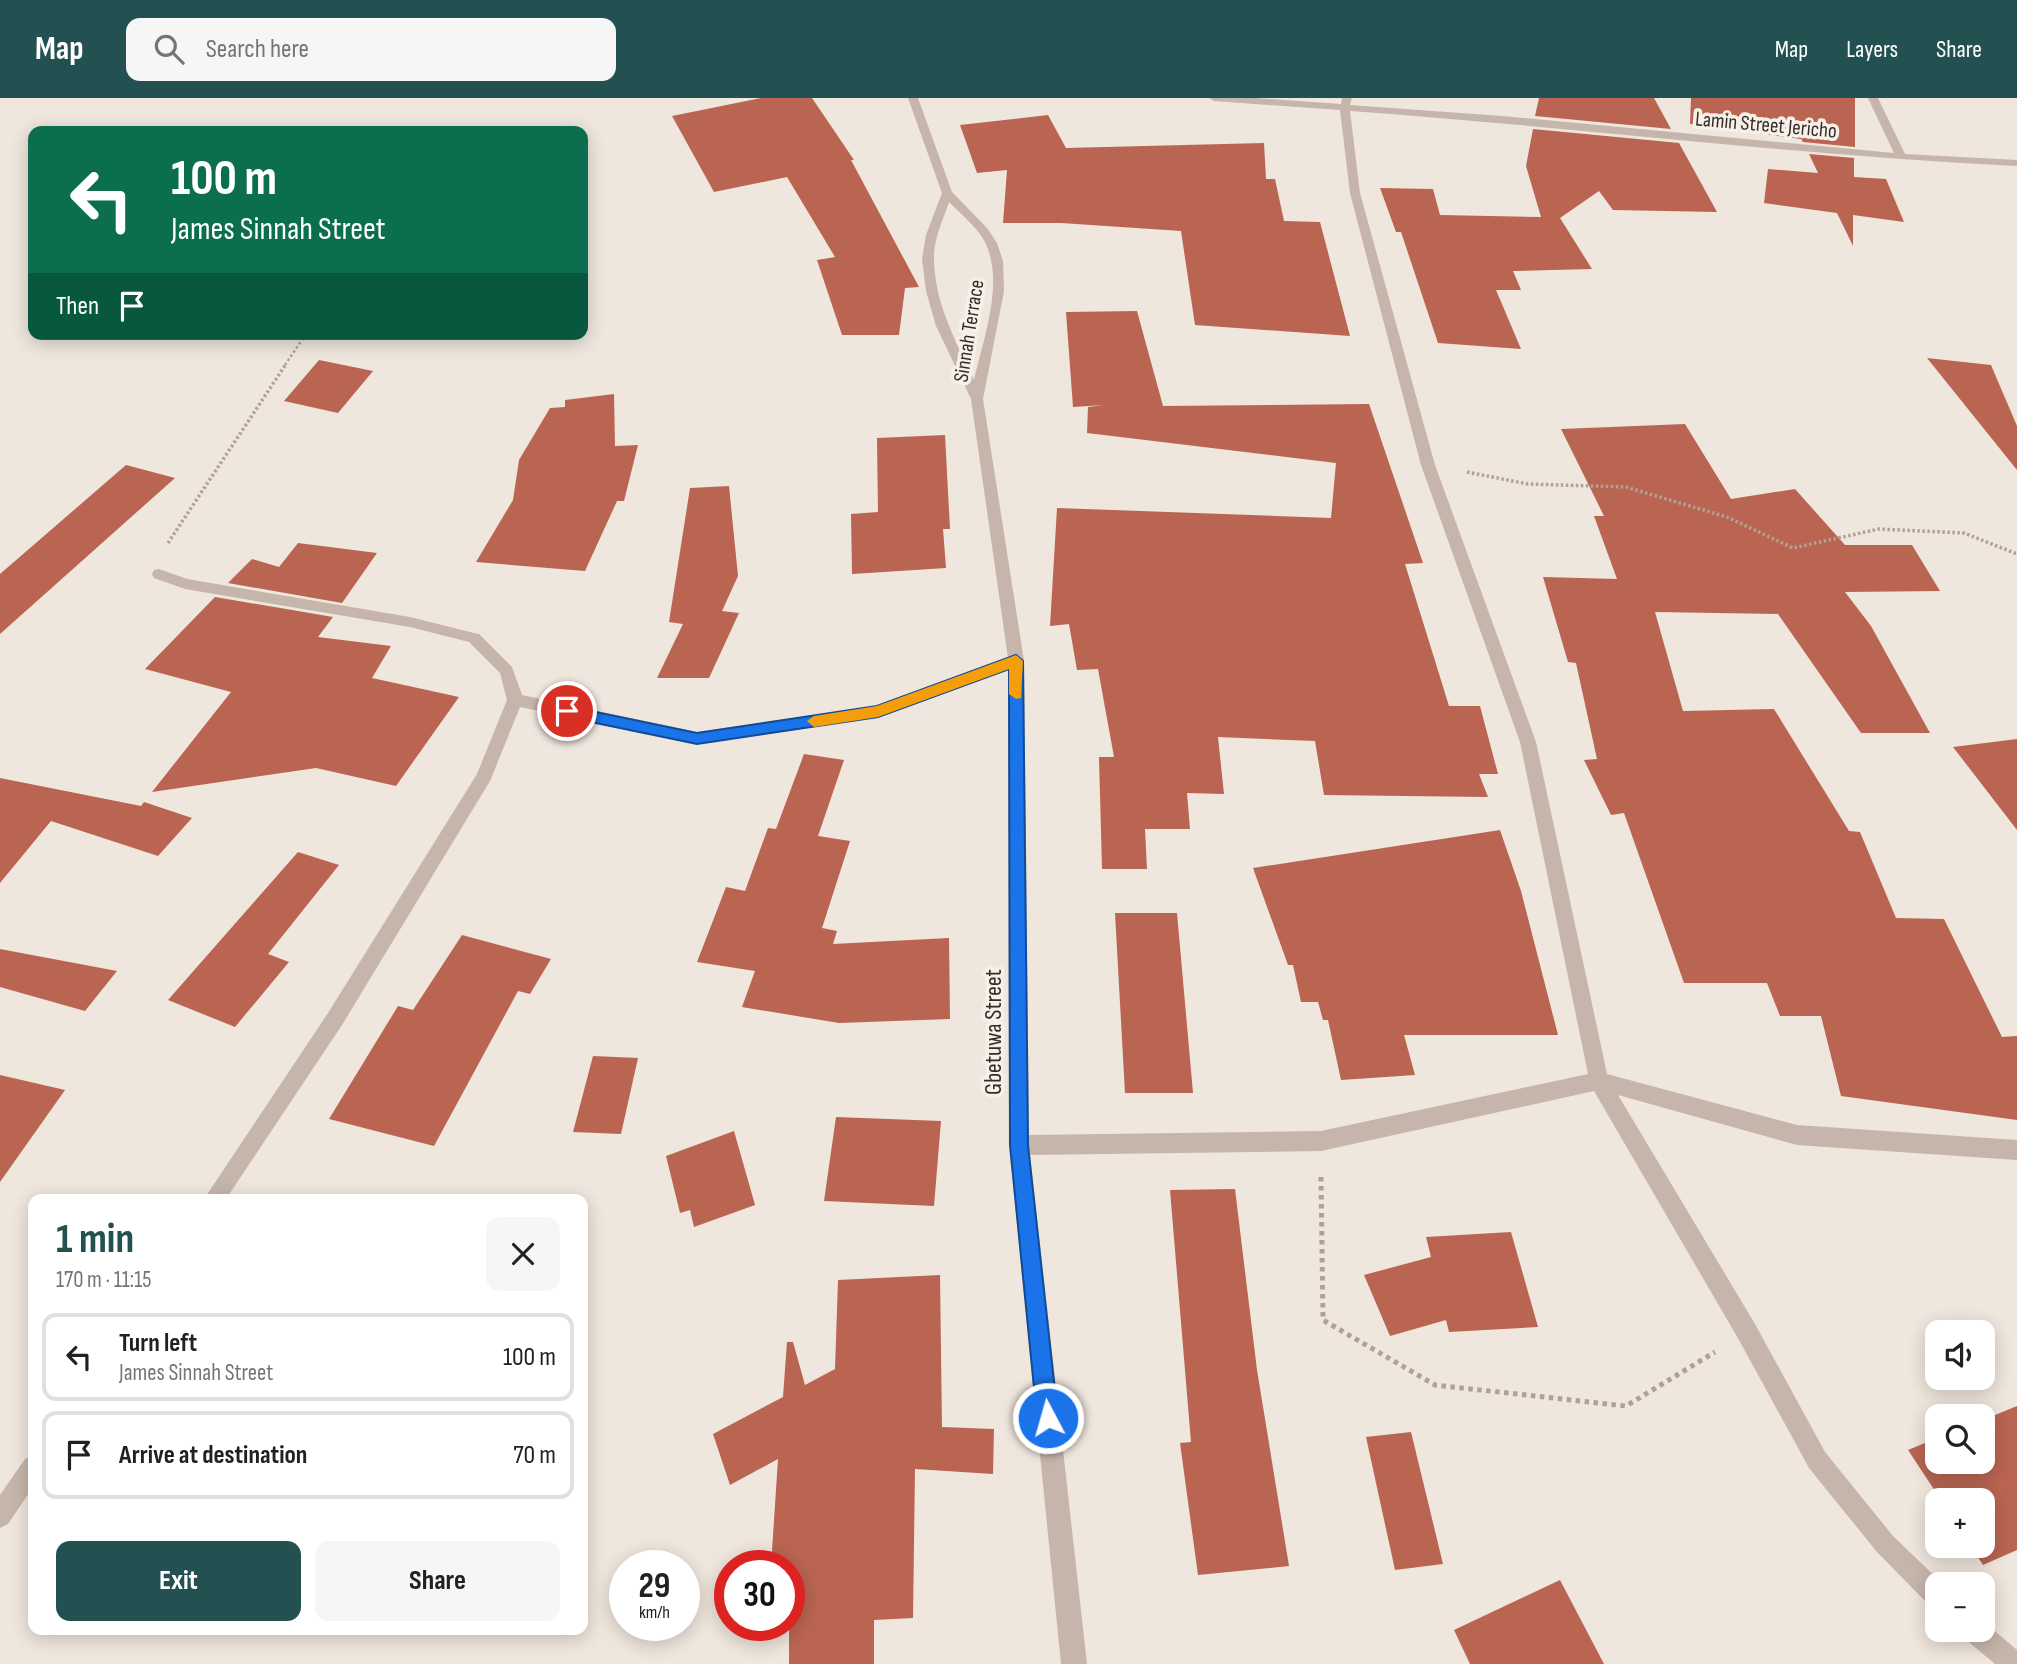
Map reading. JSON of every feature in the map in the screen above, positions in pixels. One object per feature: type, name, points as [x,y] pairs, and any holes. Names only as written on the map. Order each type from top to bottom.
[{"type":"street","name":"Sinnah Terrace","points":[[913,98],[947,193],[983,230],[997,261],[998,291],[978,399]]},
{"type":"street","name":"Lamin Street Jericho","points":[[1214,98],[1346,102],[1901,157],[2017,163]]},
{"type":"street","points":[[1873,98],[1901,157]]},
{"type":"street","points":[[1346,102],[1355,193],[1428,465],[1528,742],[1599,1081],[1746,1332],[1817,1460],[1885,1544],[1925,1583]]},
{"type":"street","name":"Sinnah Terrace","points":[[947,193],[932,235],[928,259],[942,326],[978,399]]},
{"type":"street","name":"Gbetuwa Street","points":[[978,399],[1016,661],[1019,1145],[1074,1664]]},
{"type":"street","points":[[159,574],[185,584],[410,622],[474,638],[507,671],[514,701],[484,776],[335,1019],[217,1194]]},
{"type":"street","points":[[514,701],[697,738],[878,712],[1016,661]]},
{"type":"street","points":[[1019,1145],[1321,1141],[1599,1081],[1797,1135],[2017,1150]]},
{"type":"street","points":[[0,1516],[28,1474]]},
{"type":"street","points":[[1988,1642],[2014,1664]]},
{"type":"path","points":[[159,574],[159,561],[169,540],[302,340]]},
{"type":"path","points":[[1428,465],[1528,484],[1626,488],[1727,517],[1793,548],[1879,529],[1964,533],[2017,554]]},
{"type":"path","points":[[1321,1141],[1323,1320],[1435,1385],[1626,1406],[1746,1332]]},
{"type":"building","points":[[761,98],[812,98],[854,160],[851,160],[919,287],[905,288],[899,335],[842,335],[817,260],[835,257],[787,177],[714,192],[672,116]]},
{"type":"building","points":[[1539,98],[1654,98],[1671,129],[1535,116]]},
{"type":"building","points":[[1691,98],[1855,98],[1855,147],[1803,142],[1801,139],[1690,124]]},
{"type":"building","points":[[1048,115],[1066,148],[1264,143],[1266,179],[1275,179],[1284,221],[1320,222],[1350,336],[1195,325],[1181,231],[1061,223],[1003,223],[1007,170],[977,173],[960,125]]},
{"type":"building","points":[[1533,129],[1679,143],[1717,212],[1613,210],[1599,191],[1560,218],[1592,269],[1513,271],[1521,290],[1496,290],[1521,349],[1438,343],[1401,232],[1396,232],[1380,188],[1433,189],[1440,215],[1541,217],[1526,166]]},
{"type":"building","points":[[1809,154],[1854,158],[1854,177],[1886,179],[1904,222],[1853,215],[1853,246],[1837,213],[1764,203],[1768,169],[1818,173]]},
{"type":"building","points":[[1137,311],[1163,406],[1369,404],[1423,563],[1405,564],[1449,706],[1480,706],[1498,774],[1479,774],[1488,797],[1324,795],[1315,741],[1218,737],[1224,794],[1187,793],[1190,829],[1145,829],[1147,869],[1102,869],[1099,757],[1114,757],[1098,669],[1077,670],[1069,624],[1050,626],[1057,508],[1331,518],[1336,463],[1087,433],[1088,407],[1104,405],[1073,407],[1066,312]]},
{"type":"building","points":[[1927,358],[1991,365],[2017,426],[2017,470]]},
{"type":"building","points":[[319,360],[373,371],[338,413],[284,401]]},
{"type":"building","points":[[614,394],[615,446],[638,445],[624,501],[617,501],[585,571],[476,562],[513,500],[519,460],[550,408],[565,407],[565,400]]},
{"type":"building","points":[[1685,424],[1731,499],[1795,489],[1845,545],[1912,545],[1940,591],[1845,592],[1871,626],[1930,733],[1861,733],[1778,614],[1655,612],[1683,711],[1774,709],[1849,831],[1860,832],[1896,918],[1944,919],[2002,1037],[2017,1036],[2017,1120],[1841,1096],[1821,1016],[1780,1016],[1767,983],[1684,983],[1624,813],[1611,815],[1584,760],[1597,759],[1576,663],[1568,662],[1543,577],[1617,579],[1594,516],[1604,516],[1561,429]]},
{"type":"building","points":[[945,435],[950,529],[943,529],[946,568],[852,574],[851,514],[878,512],[877,438]]},
{"type":"building","points":[[126,465],[175,478],[0,634],[0,574]]},
{"type":"building","points":[[729,486],[738,576],[722,611],[739,613],[709,678],[657,678],[683,624],[669,622],[690,488]]},
{"type":"building","points":[[298,543],[377,553],[342,603],[228,583],[252,559],[279,567]]},
{"type":"building","points":[[215,597],[333,617],[318,637],[391,646],[372,678],[459,697],[396,786],[316,768],[152,792],[231,692],[145,669]]},
{"type":"building","points":[[2017,739],[2017,830],[1953,747]]},
{"type":"building","points":[[804,754],[844,760],[818,836],[850,841],[822,928],[837,931],[833,944],[949,938],[950,1019],[839,1023],[742,1007],[755,971],[697,962],[726,887],[745,891],[768,828],[776,829]]},
{"type":"building","points":[[0,778],[141,806],[144,802],[192,818],[158,856],[51,821],[0,883]]},
{"type":"building","points":[[1500,830],[1521,891],[1558,1035],[1404,1035],[1415,1075],[1341,1080],[1328,1020],[1323,1020],[1318,1002],[1301,1002],[1293,965],[1288,965],[1253,868]]},
{"type":"building","points":[[298,852],[339,865],[268,954],[289,962],[235,1027],[168,1000]]},
{"type":"building","points":[[1115,913],[1177,913],[1193,1093],[1125,1093]]},
{"type":"building","points":[[462,935],[551,959],[530,994],[518,991],[434,1146],[329,1119],[398,1006],[413,1010]]},
{"type":"building","points":[[0,949],[117,971],[85,1011],[0,987]]},
{"type":"building","points":[[593,1056],[638,1058],[621,1134],[573,1132]]},
{"type":"building","points":[[0,1075],[65,1090],[0,1182]]},
{"type":"building","points":[[836,1117],[941,1121],[934,1206],[824,1201]]},
{"type":"building","points":[[734,1131],[755,1205],[694,1227],[690,1210],[680,1213],[666,1156]]},
{"type":"building","points":[[1235,1189],[1257,1370],[1289,1566],[1198,1575],[1180,1443],[1191,1442],[1170,1190]]},
{"type":"building","points":[[1511,1232],[1538,1327],[1449,1332],[1446,1320],[1390,1336],[1364,1275],[1431,1257],[1426,1237]]},
{"type":"building","points":[[940,1275],[942,1427],[994,1429],[993,1474],[915,1469],[913,1618],[874,1620],[874,1664],[789,1664],[789,1641],[805,1641],[805,1550],[772,1550],[778,1459],[730,1485],[713,1434],[783,1397],[787,1342],[793,1342],[805,1385],[835,1369],[838,1280]]},
{"type":"building","points":[[2017,1406],[2017,1550],[1983,1565],[1978,1558],[1995,1558],[1995,1488],[1933,1488],[1908,1450],[1925,1443],[1925,1474],[1995,1474],[1995,1415]]},
{"type":"building","points":[[1411,1432],[1443,1564],[1395,1570],[1366,1437]]},
{"type":"building","points":[[1560,1580],[1604,1664],[1470,1664],[1454,1630]]},
{"type":"slow traffic","points":[[814,721],[878,712],[1016,661],[1016,694]]},
{"type":"route","points":[[567,711],[697,738],[878,712],[1016,661],[1019,1145],[1048,1418]]}]
